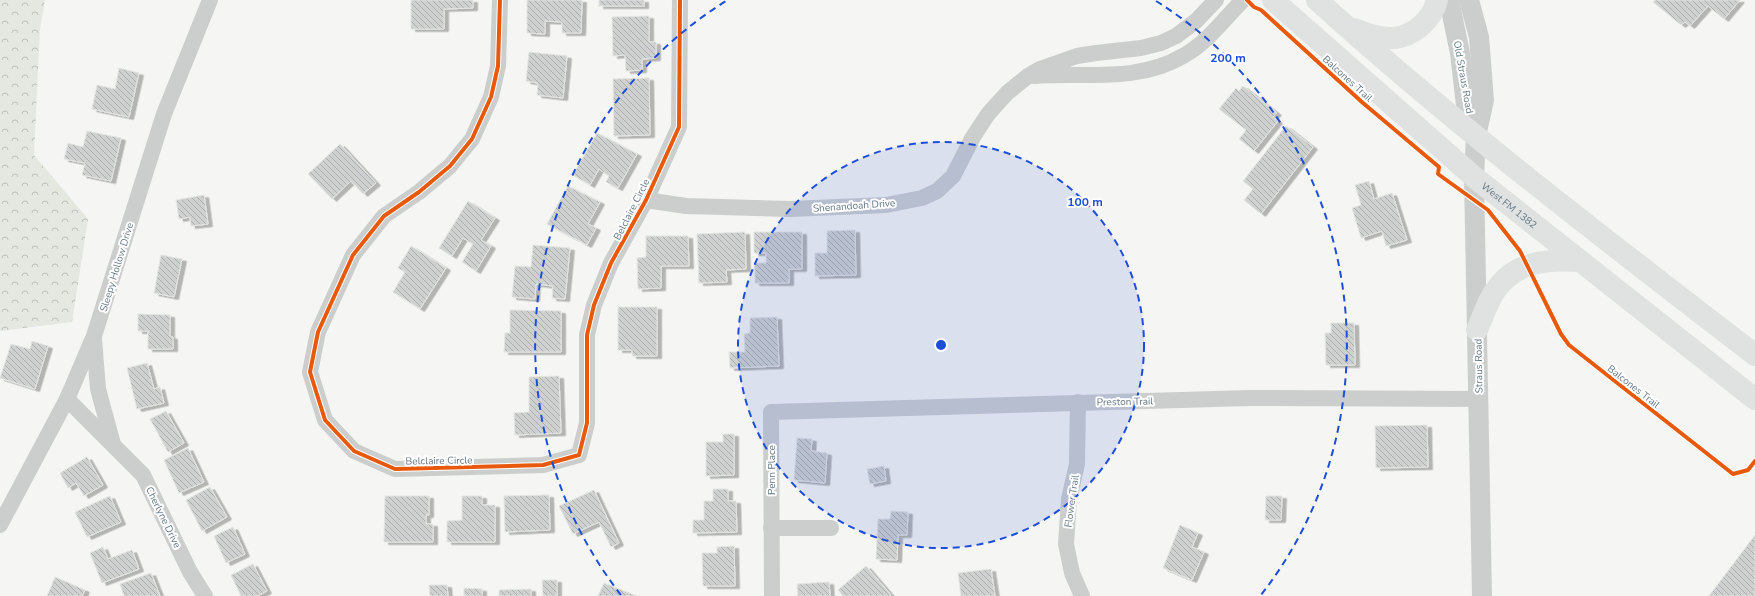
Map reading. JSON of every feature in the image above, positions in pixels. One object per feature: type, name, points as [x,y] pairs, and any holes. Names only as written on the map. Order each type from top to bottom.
[{"type":"main road","name":"West FM 1382","points":[[1273,0],[1474,176],[1755,399]]},
{"type":"main road","points":[[1317,0],[1476,136],[1560,204],[1755,354]]},
{"type":"main road","points":[[1347,27],[1376,37],[1394,38],[1409,34],[1422,25],[1435,9],[1437,0]]},
{"type":"main road","points":[[1477,330],[1495,291],[1505,279],[1531,264],[1546,261],[1580,261]]},
{"type":"street","name":"Sleepy Hollow Drive","points":[[0,525],[67,399],[94,336],[164,114],[210,0]]},
{"type":"street","name":"Belclaire Circle","points":[[500,0],[498,66],[491,97],[472,139],[450,166],[419,192],[384,216],[361,244],[353,255],[318,332],[310,372],[325,420],[354,451],[395,469],[543,465],[579,455],[587,423],[587,335],[594,305],[611,263],[646,200],[679,127],[680,0]]},
{"type":"street","name":"Shenandoah Drive","points":[[646,200],[686,206],[790,209],[886,205],[922,198],[937,191],[953,176],[973,137],[988,114],[1006,93],[1028,76],[1077,56],[1141,48],[1161,43],[1176,36],[1196,22],[1216,0]]},
{"type":"street","points":[[1028,76],[1118,74],[1147,70],[1164,65],[1184,56],[1205,40],[1243,0]]},
{"type":"street","name":"Old Straus Road","points":[[1449,0],[1460,53],[1466,105],[1476,136]]},
{"type":"street","name":"Old Straus Road","points":[[1469,0],[1479,38],[1484,100],[1476,136]]},
{"type":"street","name":"Straus Road","points":[[1476,136],[1474,176],[1482,596]]},
{"type":"street","points":[[94,336],[98,389],[113,445]]},
{"type":"street","name":"Preston Trail","points":[[771,412],[1250,398],[1478,399]]},
{"type":"street","name":"Cherlyne Drive","points":[[67,399],[143,475],[190,572],[205,596]]},
{"type":"street","name":"Flower Trail","points":[[1078,402],[1077,464],[1070,499],[1066,544],[1072,573],[1082,596]]},
{"type":"street","name":"Penn Place","points":[[771,412],[772,596]]},
{"type":"street","points":[[771,528],[831,528]]},
{"type":"green space","points":[[0,0],[45,0],[40,29],[34,155],[88,219],[72,322],[0,331]]},
{"type":"building","points":[[411,0],[473,0],[473,8],[444,9],[444,29],[411,29]]},
{"type":"building","points":[[527,0],[582,0],[581,33],[562,33],[562,22],[545,21],[545,34],[527,33]]},
{"type":"building","points":[[599,0],[644,0],[644,6],[599,6]]},
{"type":"building","points":[[1655,0],[1740,0],[1724,19],[1708,6],[1690,26],[1685,22],[1681,25],[1653,2]]},
{"type":"building","points":[[649,16],[649,42],[656,42],[656,58],[642,59],[642,70],[626,71],[625,55],[613,56],[612,17]]},
{"type":"building","points":[[529,52],[567,56],[563,98],[537,95],[538,83],[526,81]]},
{"type":"building","points":[[119,68],[139,73],[129,117],[92,109],[97,85],[115,89]]},
{"type":"building","points":[[649,78],[650,135],[614,136],[613,79]]},
{"type":"building","points":[[1243,86],[1277,113],[1273,117],[1278,121],[1254,151],[1239,139],[1246,130],[1219,109],[1236,88],[1239,91]]},
{"type":"building","points":[[1286,126],[1313,147],[1261,214],[1244,200],[1253,189],[1243,181]]},
{"type":"building","points":[[87,131],[121,138],[111,181],[82,175],[85,163],[64,159],[68,143],[83,147]]},
{"type":"building","points":[[597,133],[637,154],[618,188],[606,182],[609,176],[599,169],[590,185],[573,175]]},
{"type":"building","points":[[340,144],[376,183],[363,194],[351,181],[332,199],[308,174]]},
{"type":"building","points":[[1369,181],[1374,199],[1392,193],[1407,240],[1386,246],[1382,231],[1361,238],[1352,208],[1361,205],[1355,185]]},
{"type":"building","points":[[568,186],[600,202],[588,224],[596,228],[587,245],[547,224]]},
{"type":"building","points":[[204,195],[208,224],[191,226],[190,217],[179,219],[176,200]]},
{"type":"building","points":[[468,201],[495,218],[481,240],[491,246],[476,271],[462,262],[473,244],[463,238],[452,256],[439,248]]},
{"type":"building","points":[[855,230],[856,275],[815,276],[815,253],[827,253],[827,231]]},
{"type":"building","points":[[745,232],[746,269],[726,270],[727,282],[699,283],[697,234]]},
{"type":"building","points":[[754,232],[802,232],[802,269],[789,269],[789,283],[755,283],[755,263],[766,263],[766,253],[754,253]]},
{"type":"building","points":[[646,236],[688,236],[689,266],[661,266],[661,288],[638,289],[637,258],[646,257]]},
{"type":"building","points":[[533,245],[570,248],[565,299],[552,298],[553,286],[536,284],[535,299],[512,297],[515,266],[531,267]]},
{"type":"building","points":[[411,246],[446,268],[420,309],[393,292],[405,272],[398,268]]},
{"type":"building","points":[[161,255],[182,259],[174,297],[154,293]]},
{"type":"building","points":[[618,307],[657,307],[657,356],[632,356],[632,350],[618,350]]},
{"type":"building","points":[[510,310],[561,311],[561,352],[504,352],[505,333],[510,333]]},
{"type":"building","points":[[138,314],[170,315],[170,336],[173,337],[173,349],[148,349],[148,331],[138,331]]},
{"type":"building","points":[[777,317],[779,366],[730,368],[729,352],[745,352],[744,334],[750,333],[750,318]]},
{"type":"building","points":[[1331,323],[1354,323],[1355,365],[1326,365],[1325,333],[1331,333]]},
{"type":"building","points":[[32,341],[48,346],[35,389],[0,378],[11,344],[30,349]]},
{"type":"building","points":[[147,363],[154,389],[160,387],[164,403],[137,409],[127,368]]},
{"type":"building","points":[[559,376],[561,433],[515,435],[514,413],[529,412],[529,377]]},
{"type":"building","points":[[166,411],[184,443],[168,452],[150,419]]},
{"type":"building","points":[[1427,425],[1428,467],[1376,468],[1375,426]]},
{"type":"building","points":[[723,434],[734,434],[734,475],[706,476],[706,442],[723,442]]},
{"type":"building","points":[[797,438],[812,439],[811,451],[827,453],[825,483],[794,480]]},
{"type":"building","points":[[188,448],[204,482],[179,493],[164,460]]},
{"type":"building","points":[[87,457],[103,485],[84,496],[76,483],[68,488],[60,473]]},
{"type":"building","points":[[884,466],[886,481],[870,484],[867,469]]},
{"type":"building","points":[[210,487],[227,517],[202,531],[186,500]]},
{"type":"building","points":[[713,489],[728,489],[728,501],[736,501],[737,532],[693,533],[693,520],[704,520],[704,501],[713,501]]},
{"type":"building","points":[[594,490],[619,543],[611,547],[599,522],[573,534],[559,506]]},
{"type":"building","points":[[549,495],[550,530],[505,532],[504,496]]},
{"type":"building","points":[[110,496],[121,522],[87,537],[75,512]]},
{"type":"building","points":[[385,496],[429,496],[429,515],[426,515],[426,524],[433,524],[433,542],[384,542]]},
{"type":"building","points":[[462,496],[482,496],[482,505],[495,505],[495,542],[447,542],[447,521],[462,520]]},
{"type":"building","points":[[1266,496],[1282,496],[1281,520],[1265,520]]},
{"type":"building","points":[[891,511],[908,512],[907,535],[898,535],[897,560],[876,559],[878,519],[890,519]]},
{"type":"building","points":[[1180,525],[1198,533],[1192,547],[1204,552],[1192,580],[1163,568]]},
{"type":"building","points":[[233,527],[245,554],[226,563],[214,536]]},
{"type":"building","points":[[1755,535],[1755,596],[1709,596]]},
{"type":"building","points":[[734,546],[735,586],[703,586],[702,553],[717,553],[717,547]]},
{"type":"building","points":[[103,547],[108,559],[132,550],[139,569],[102,583],[90,553]]},
{"type":"building","points":[[253,564],[267,591],[257,596],[241,596],[231,575]]},
{"type":"building","points":[[866,566],[891,595],[890,596],[843,596],[838,590]]},
{"type":"building","points":[[991,569],[995,596],[961,596],[958,573]]},
{"type":"building","points":[[151,573],[160,596],[124,596],[120,584]]},
{"type":"building","points":[[55,577],[85,590],[82,596],[47,596]]},
{"type":"building","points":[[542,580],[557,580],[557,596],[543,596]]},
{"type":"building","points":[[829,582],[830,596],[798,596],[797,584]]},
{"type":"building","points":[[604,583],[637,596],[598,596]]},
{"type":"building","points":[[429,585],[447,585],[448,596],[430,596]]},
{"type":"building","points":[[464,588],[482,589],[482,596],[464,596]]},
{"type":"building","points":[[531,589],[531,596],[499,596],[499,590]]},
{"type":"cycle path","points":[[500,0],[498,66],[491,97],[472,139],[450,166],[419,192],[384,216],[353,255],[318,332],[310,372],[325,420],[354,451],[395,469],[543,465],[579,455],[587,423],[587,335],[594,305],[611,263],[646,200],[679,127],[680,0]]},
{"type":"cycle path","name":"Balcones Trail","points":[[1247,0],[1254,7],[1261,10],[1363,103],[1439,167],[1438,174],[1488,210],[1520,251],[1561,334],[1569,345],[1733,474],[1748,470],[1755,461]]}]
